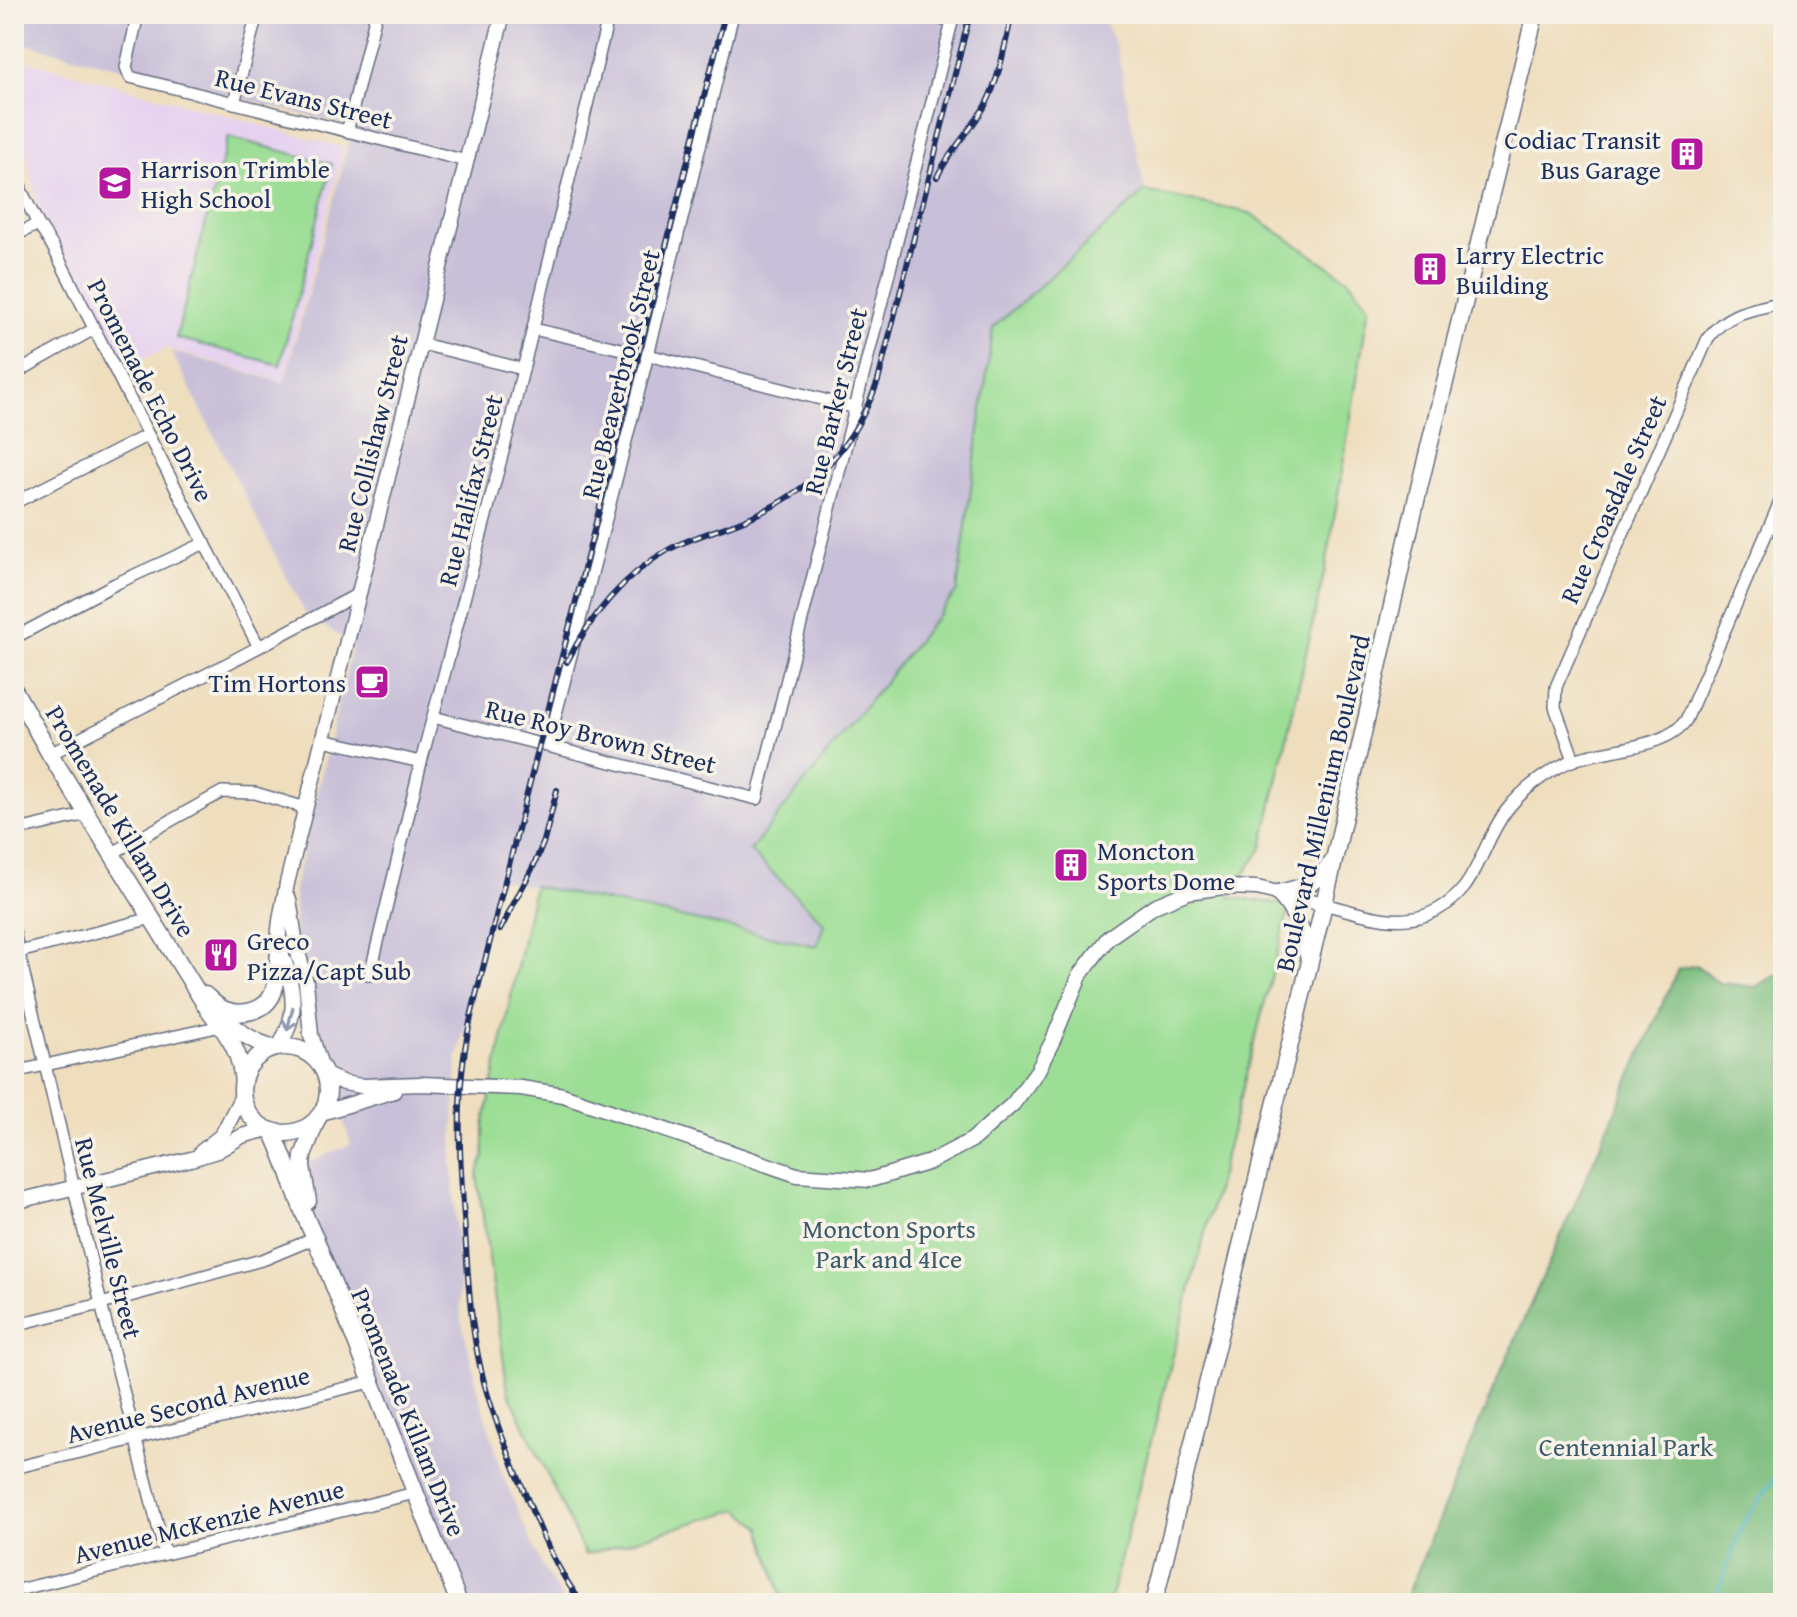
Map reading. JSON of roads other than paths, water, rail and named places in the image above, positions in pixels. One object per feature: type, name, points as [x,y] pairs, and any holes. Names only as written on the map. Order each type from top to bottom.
[{"type":"main road","name":"Boulevard Millenium Boulevard","points":[[1154,1603],[1535,14]]},
{"type":"main road","name":"Promenade Killam Drive","points":[[14,690],[111,854],[239,1056],[243,1089]]},
{"type":"main road","points":[[1310,961],[1295,914],[1278,893],[1316,880],[1334,861]]},
{"type":"main road","points":[[202,992],[216,1006],[237,1013],[251,1012],[264,1005],[273,991],[279,949]]},
{"type":"main road","name":"Promenade Killam Drive","points":[[188,976],[230,1024],[254,1041],[278,1048]]},
{"type":"main road","points":[[278,1048],[298,1049],[315,1059],[323,1071],[328,1095],[319,1116],[308,1126],[292,1132],[270,1130],[259,1124],[246,1107],[243,1089],[246,1073],[258,1056],[278,1048]]},
{"type":"main road","name":"Promenade Killam Drive","points":[[315,1238],[302,1166],[305,1149],[319,1116]]},
{"type":"main road","name":"Promenade Killam Drive","points":[[270,1130],[285,1161],[306,1221],[459,1603]]},
{"type":"street","name":"Rue Evans Street","points":[[138,14],[126,67],[130,77],[467,161]]},
{"type":"street","points":[[234,103],[257,14]]},
{"type":"street","points":[[347,132],[376,14]]},
{"type":"street","name":"Rue Collishaw Street","points":[[278,1048],[292,1021],[294,1008],[287,967],[279,949],[287,883],[503,14]]},
{"type":"street","name":"Rue Halifax Street","points":[[370,975],[421,762],[506,440],[609,14]]},
{"type":"street","name":"Rue Beaverbrook Street","points":[[548,745],[733,14]]},
{"type":"street","points":[[924,14],[953,18]]},
{"type":"street","name":"Rue Barker Street","points":[[757,799],[953,18]]},
{"type":"street","name":"Promenade Echo Drive","points":[[14,149],[21,190],[259,647]]},
{"type":"street","points":[[14,236],[38,224]]},
{"type":"street","name":"Rue Croasdale Street","points":[[1574,760],[1555,707],[1556,687],[1708,338],[1727,319],[1783,302]]},
{"type":"street","points":[[14,374],[94,329]]},
{"type":"street","points":[[533,329],[856,408]]},
{"type":"street","points":[[422,344],[523,369]]},
{"type":"street","points":[[14,503],[148,435]]},
{"type":"street","points":[[323,1071],[344,1083],[361,1086],[421,1084],[521,1088],[563,1095],[797,1175],[870,1180],[930,1162],[972,1140],[1013,1104],[1038,1070],[1080,975],[1108,938],[1154,906],[1188,892],[1223,887],[1257,888],[1384,918],[1424,916],[1443,906],[1474,875],[1493,833],[1526,789],[1574,760],[1663,739],[1681,729],[1783,495]]},
{"type":"street","points":[[14,638],[115,584],[205,543]]},
{"type":"street","points":[[50,754],[360,593]]},
{"type":"street","name":"Rue Roy Brown Street","points":[[433,717],[757,799]]},
{"type":"street","points":[[323,740],[421,762]]},
{"type":"street","points":[[111,854],[222,792],[255,793],[306,808]]},
{"type":"street","points":[[14,831],[87,814]]},
{"type":"street","name":"Rue Collishaw Street","points":[[287,883],[306,982],[311,1035],[323,1071]]},
{"type":"street","points":[[17,953],[152,918]]},
{"type":"street","name":"Rue Melville Street","points":[[14,932],[101,1304],[165,1554]]},
{"type":"street","points":[[14,1072],[221,1026]]},
{"type":"street","points":[[319,1116],[421,1084]]},
{"type":"street","points":[[191,1159],[222,1135],[243,1089]]},
{"type":"street","points":[[14,1202],[191,1159],[217,1151],[245,1135],[270,1130]]},
{"type":"street","points":[[14,1325],[265,1259],[315,1238]]},
{"type":"street","name":"Avenue Second Avenue","points":[[14,1468],[371,1382]]},
{"type":"street","name":"Avenue McKenzie Avenue","points":[[20,1590],[415,1493]]},
{"type":"street","points":[[20,1590],[30,1603]]},
{"type":"waterway","points":[[1713,1603],[1744,1522],[1783,1467]]},
{"type":"railway","points":[[582,1603],[557,1565],[538,1524],[501,1433],[481,1370],[470,1300],[462,1191],[462,1073],[477,992],[725,14]]},
{"type":"railway","points":[[567,662],[597,613],[637,572],[668,550],[753,516],[796,492],[830,462],[857,425],[878,381],[970,14]]},
{"type":"railway","points":[[937,177],[991,94],[1012,14]]},
{"type":"railway","points":[[500,930],[544,841],[557,790]]},
{"type":"place","name":"Codiac Transit Bus Garage","points":[[1687,154]]},
{"type":"place","name":"Harrison Trimble High School","points":[[115,183]]},
{"type":"place","name":"Larry Electric Building","points":[[1430,269]]},
{"type":"place","name":"Tim Hortons","points":[[372,682]]},
{"type":"place","name":"Moncton Sports Dome","points":[[1071,865]]},
{"type":"place","name":"Greco Pizza/Capt Sub","points":[[221,955]]},
{"type":"park label","name":"Moncton Sports Park and 4Ice","points":[[889,1243]]},
{"type":"park label","name":"Centennial Park","points":[[1626,1446]]}]
